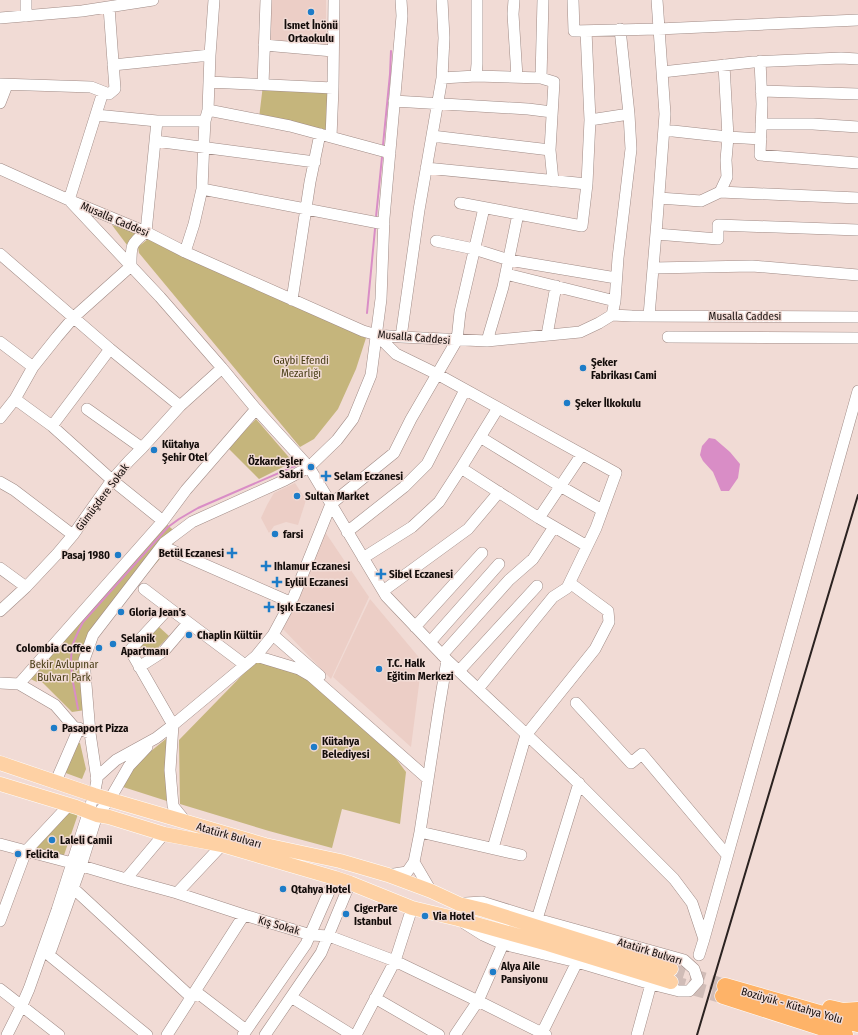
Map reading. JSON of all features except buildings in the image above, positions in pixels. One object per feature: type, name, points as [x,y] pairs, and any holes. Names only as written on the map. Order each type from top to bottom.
[{"type":"highway","points":[[723,991],[844,1011],[858,1010]]},
{"type":"highway","points":[[723,991],[820,1035]]},
{"type":"highway","name":"Bozüyük - Kütahya Yolu","points":[[723,991],[858,1024]]},
{"type":"highway","name":"Bozüyük - Kütahya Yolu","points":[[723,991],[845,1035]]},
{"type":"main road","name":"Atatürk Bulvarı","points":[[0,763],[94,795],[265,845],[340,861],[388,874],[459,904],[484,910],[671,976],[412,908],[336,878],[222,845],[164,834],[0,784]]},
{"type":"main road","points":[[336,878],[340,861]]},
{"type":"street","points":[[26,0],[26,16]]},
{"type":"street","points":[[0,18],[82,11],[112,4],[153,0]]},
{"type":"street","points":[[185,252],[194,224],[202,189],[205,121],[208,110],[214,0]]},
{"type":"street","points":[[263,85],[266,0]]},
{"type":"street","points":[[292,300],[310,182],[315,162],[325,136],[333,88],[334,0]]},
{"type":"street","points":[[7,1035],[29,989],[57,910],[76,864],[93,813],[96,778],[90,732],[84,660],[93,635],[164,543],[192,522],[285,480],[309,467],[337,440],[353,419],[371,375],[381,299],[384,224],[402,16],[402,0]]},
{"type":"street","points":[[401,337],[419,210],[442,78],[444,38],[442,0]]},
{"type":"street","points":[[476,76],[477,0]]},
{"type":"street","points":[[514,0],[513,14],[517,77]]},
{"type":"street","points":[[541,78],[543,0]]},
{"type":"street","points":[[574,0],[574,31],[658,29],[858,20]]},
{"type":"street","points":[[649,316],[665,114],[657,0]]},
{"type":"street","points":[[0,102],[4,85],[91,87],[109,94],[115,89],[112,4]]},
{"type":"street","points":[[612,315],[615,301],[618,258],[631,149],[629,114],[620,29]]},
{"type":"street","points":[[460,203],[582,226],[588,184],[590,120],[586,31]]},
{"type":"street","points":[[264,45],[333,51]]},
{"type":"street","points":[[113,66],[210,55]]},
{"type":"street","points":[[662,72],[760,61],[841,58],[858,59]]},
{"type":"street","points":[[760,61],[760,155],[858,163]]},
{"type":"street","points":[[720,192],[727,177],[728,137],[724,65]]},
{"type":"street","points":[[442,78],[476,76],[517,77],[541,78],[554,82],[550,150],[553,181]]},
{"type":"street","points":[[209,82],[333,88]]},
{"type":"street","points":[[103,92],[69,200],[160,297],[256,409],[309,467],[386,596],[458,670],[579,784],[674,879],[692,902],[704,939]]},
{"type":"street","points":[[761,92],[858,94]]},
{"type":"street","points":[[394,101],[528,108],[552,112]]},
{"type":"street","points":[[208,110],[290,126],[390,153]]},
{"type":"street","points":[[590,120],[629,114]]},
{"type":"street","points":[[96,115],[157,121],[205,121]]},
{"type":"street","points":[[0,418],[14,399],[33,367],[74,317],[131,266],[131,248],[137,239],[146,232],[157,121]]},
{"type":"street","points":[[761,124],[813,124],[858,127]]},
{"type":"street","points":[[664,130],[761,139]]},
{"type":"street","points":[[432,136],[550,150]]},
{"type":"street","points":[[155,141],[315,162]]},
{"type":"street","points":[[426,168],[588,184]]},
{"type":"street","name":"Musalla Caddesi","points":[[2,174],[146,232],[185,252],[292,300],[363,331],[376,335],[487,341],[547,336],[580,332],[612,315],[858,317]]},
{"type":"street","points":[[202,189],[384,224]]},
{"type":"street","points":[[659,198],[702,201],[720,192],[858,198]]},
{"type":"street","points":[[96,778],[116,760],[156,738],[173,725],[256,656],[273,635],[290,602],[331,504],[394,453],[411,419],[457,340],[460,312],[484,208]]},
{"type":"street","points":[[487,341],[503,287],[518,214]]},
{"type":"street","points":[[656,234],[718,238],[718,225],[858,230]]},
{"type":"street","points":[[436,241],[474,249],[509,260],[616,278]]},
{"type":"street","points":[[0,254],[110,349],[180,406]]},
{"type":"street","points":[[653,268],[752,266],[858,275]]},
{"type":"street","points":[[506,274],[615,301]]},
{"type":"street","points":[[547,336],[556,286]]},
{"type":"street","points":[[376,335],[396,354],[437,374],[616,473],[596,528],[567,588],[553,597],[478,689]]},
{"type":"street","points":[[668,337],[858,338]]},
{"type":"street","points":[[0,342],[33,367]]},
{"type":"street","points":[[52,426],[110,349]]},
{"type":"street","name":"Gümüşdere Sokak","points":[[0,611],[26,587],[57,554],[128,461],[142,448],[180,406],[222,368]]},
{"type":"street","points":[[347,532],[404,486],[427,464],[465,390]]},
{"type":"street","points":[[699,955],[858,391]]},
{"type":"street","points":[[14,399],[52,426],[112,480],[163,521]]},
{"type":"street","points":[[363,558],[412,527],[439,502],[498,408]]},
{"type":"street","points":[[87,409],[142,448]]},
{"type":"street","points":[[19,684],[163,521],[186,490],[256,409]]},
{"type":"street","points":[[480,437],[602,510]]},
{"type":"street","points":[[539,518],[582,454]]},
{"type":"street","points":[[461,468],[539,518],[587,546]]},
{"type":"street","points":[[0,482],[14,490],[73,535]]},
{"type":"street","points":[[383,591],[468,529],[499,492]]},
{"type":"street","points":[[388,874],[406,872],[414,862],[420,832],[445,657],[509,580],[533,559],[554,527]]},
{"type":"street","points":[[162,546],[290,602]]},
{"type":"street","points":[[415,626],[482,553]]},
{"type":"street","points":[[430,642],[499,564]]},
{"type":"street","points":[[0,568],[26,587]]},
{"type":"street","points":[[493,848],[526,735],[595,648],[609,622],[608,611],[570,583]]},
{"type":"street","points":[[458,670],[537,586]]},
{"type":"street","points":[[144,589],[245,665]]},
{"type":"street","points":[[169,608],[130,650],[173,725],[170,770],[173,806],[186,822]]},
{"type":"street","points":[[139,667],[164,651],[188,623]]},
{"type":"street","points":[[273,635],[428,776]]},
{"type":"street","points":[[256,656],[299,670],[311,676],[428,776]]},
{"type":"street","points":[[0,683],[19,684],[55,705],[74,727],[90,732]]},
{"type":"street","points":[[576,703],[631,763],[642,754],[727,855]]},
{"type":"street","points":[[56,781],[79,728]]},
{"type":"street","points":[[93,813],[110,799],[129,766],[156,738]]},
{"type":"street","points":[[537,919],[579,784]]},
{"type":"street","points":[[0,921],[26,851],[69,805]]},
{"type":"street","points":[[420,832],[521,855]]},
{"type":"street","points":[[126,879],[164,834]]},
{"type":"street","name":"Kış Sokak","points":[[0,844],[177,893],[310,935],[329,936],[395,961],[543,1034]]},
{"type":"street","points":[[177,893],[222,845]]},
{"type":"street","points":[[414,862],[431,891]]},
{"type":"street","points":[[29,989],[49,955],[73,888],[76,864]]},
{"type":"street","points":[[191,997],[199,994],[245,1033],[306,944],[336,878]]},
{"type":"street","points":[[265,1035],[321,953],[350,883]]},
{"type":"street","points":[[73,888],[191,997]]},
{"type":"street","name":"Atatürk Bulvarı","points":[[458,919],[483,936],[503,944],[577,962],[651,984],[679,991],[690,991],[698,981],[694,969],[684,960],[482,902],[459,904]]},
{"type":"street","points":[[356,1035],[395,961],[412,908]]},
{"type":"street","points":[[167,1035],[244,915]]},
{"type":"street","points":[[455,1035],[478,1001],[503,944]]},
{"type":"street","points":[[49,955],[147,1035]]},
{"type":"street","points":[[543,1034],[577,962]]},
{"type":"street","points":[[637,1035],[651,984]]},
{"type":"street","points":[[0,989],[59,1035]]},
{"type":"street","points":[[291,997],[352,1035]]},
{"type":"street","points":[[375,998],[439,1035]]},
{"type":"shaded area","points":[[270,0],[326,0],[326,45],[267,43]]},
{"type":"shaded area","points":[[709,438],[715,439],[730,452],[740,464],[738,478],[729,491],[721,491],[713,472],[703,461],[700,455],[702,446]]},
{"type":"shaded area","points":[[295,483],[306,500],[298,525],[286,522],[274,526],[269,533],[261,518],[267,505],[274,493]]},
{"type":"shaded area","points":[[323,529],[369,597],[331,679],[282,628]]},
{"type":"shaded area","name":"T.C. Halk Eğitim Merkezi","points":[[370,599],[422,661],[411,747],[333,677]]},
{"type":"green space","points":[[263,85],[331,90],[331,137],[259,118]]},
{"type":"green space","points":[[112,225],[136,232],[127,245]]},
{"type":"green space","name":"Gaybi Efendi Mezarlığı","points":[[148,239],[366,338],[356,369],[338,409],[314,439],[300,447],[139,253],[138,247]]},
{"type":"green space","points":[[256,419],[293,462],[259,479],[228,448]]},
{"type":"green space","name":"Bekir Avlupınar Bulvarı Park","points":[[163,521],[180,536],[93,635],[87,668],[92,709],[72,712],[41,681],[37,682],[26,677]]},
{"type":"green space","points":[[158,626],[169,636],[148,658],[138,648]]},
{"type":"green space","points":[[258,659],[311,676],[388,748],[406,772],[400,824],[342,809],[332,848],[180,804],[179,740]]},
{"type":"green space","points":[[167,738],[165,769],[170,802],[120,786],[134,765]]},
{"type":"green space","points":[[75,743],[80,743],[86,769],[82,779],[63,772]]},
{"type":"green space","points":[[66,810],[78,814],[63,858],[32,849]]},
{"type":"waterway","points":[[383,145],[391,51]]},
{"type":"waterway","points":[[376,217],[382,157]]},
{"type":"waterway","points":[[367,313],[375,229]]},
{"type":"waterway","points":[[78,709],[72,677],[71,660],[72,646],[83,622],[168,527],[198,508],[295,466]]},
{"type":"tunnel","points":[[671,969],[725,986]]},
{"type":"tunnel","points":[[671,982],[721,996]]},
{"type":"railway","points":[[697,1035],[858,495]]},
{"type":"place","name":"İsmet İnönü Ortaokulu","points":[[311,12]]},
{"type":"place","name":"Şeker Fabrikası Cami","points":[[583,368]]},
{"type":"place","name":"Şeker İlkokulu","points":[[567,403]]},
{"type":"place","name":"Kütahya Şehir Otel","points":[[154,450]]},
{"type":"place","name":"Özkardeşler Sabri","points":[[311,467]]},
{"type":"place","name":"Selam Eczanesi","points":[[326,476]]},
{"type":"place","name":"Sultan Market","points":[[297,496]]},
{"type":"place","name":"farsi","points":[[275,534]]},
{"type":"place","name":"Betül Eczanesi","points":[[232,553]]},
{"type":"place","name":"Pasaj 1980","points":[[118,555]]},
{"type":"place","name":"Ihlamur Eczanesi","points":[[266,566]]},
{"type":"place","name":"Sibel Eczanesi","points":[[381,574]]},
{"type":"place","name":"Eylül Eczanesi","points":[[277,582]]},
{"type":"place","name":"Işık Eczanesi","points":[[269,607]]},
{"type":"place","name":"Gloria Jean's","points":[[121,612]]},
{"type":"place","name":"Chaplin Kültür","points":[[189,635]]},
{"type":"place","name":"Selanik Apartmanı","points":[[113,644]]},
{"type":"place","name":"Colombia Coffee","points":[[99,648]]},
{"type":"place","name":"T.C. Halk Eğitim Merkezi","points":[[379,669]]},
{"type":"place","name":"Pasaport Pizza","points":[[54,728]]},
{"type":"place","name":"Kütahya Belediyesi","points":[[314,747]]},
{"type":"place","name":"Laleli Camii","points":[[52,840]]},
{"type":"place","name":"Felicita","points":[[18,854]]},
{"type":"place","name":"Qtahya Hotel","points":[[283,889]]},
{"type":"place","name":"CigerPare Istanbul","points":[[346,914]]},
{"type":"place","name":"Via Hotel","points":[[425,916]]},
{"type":"place","name":"Alya Aile Pansiyonu","points":[[493,972]]}]
